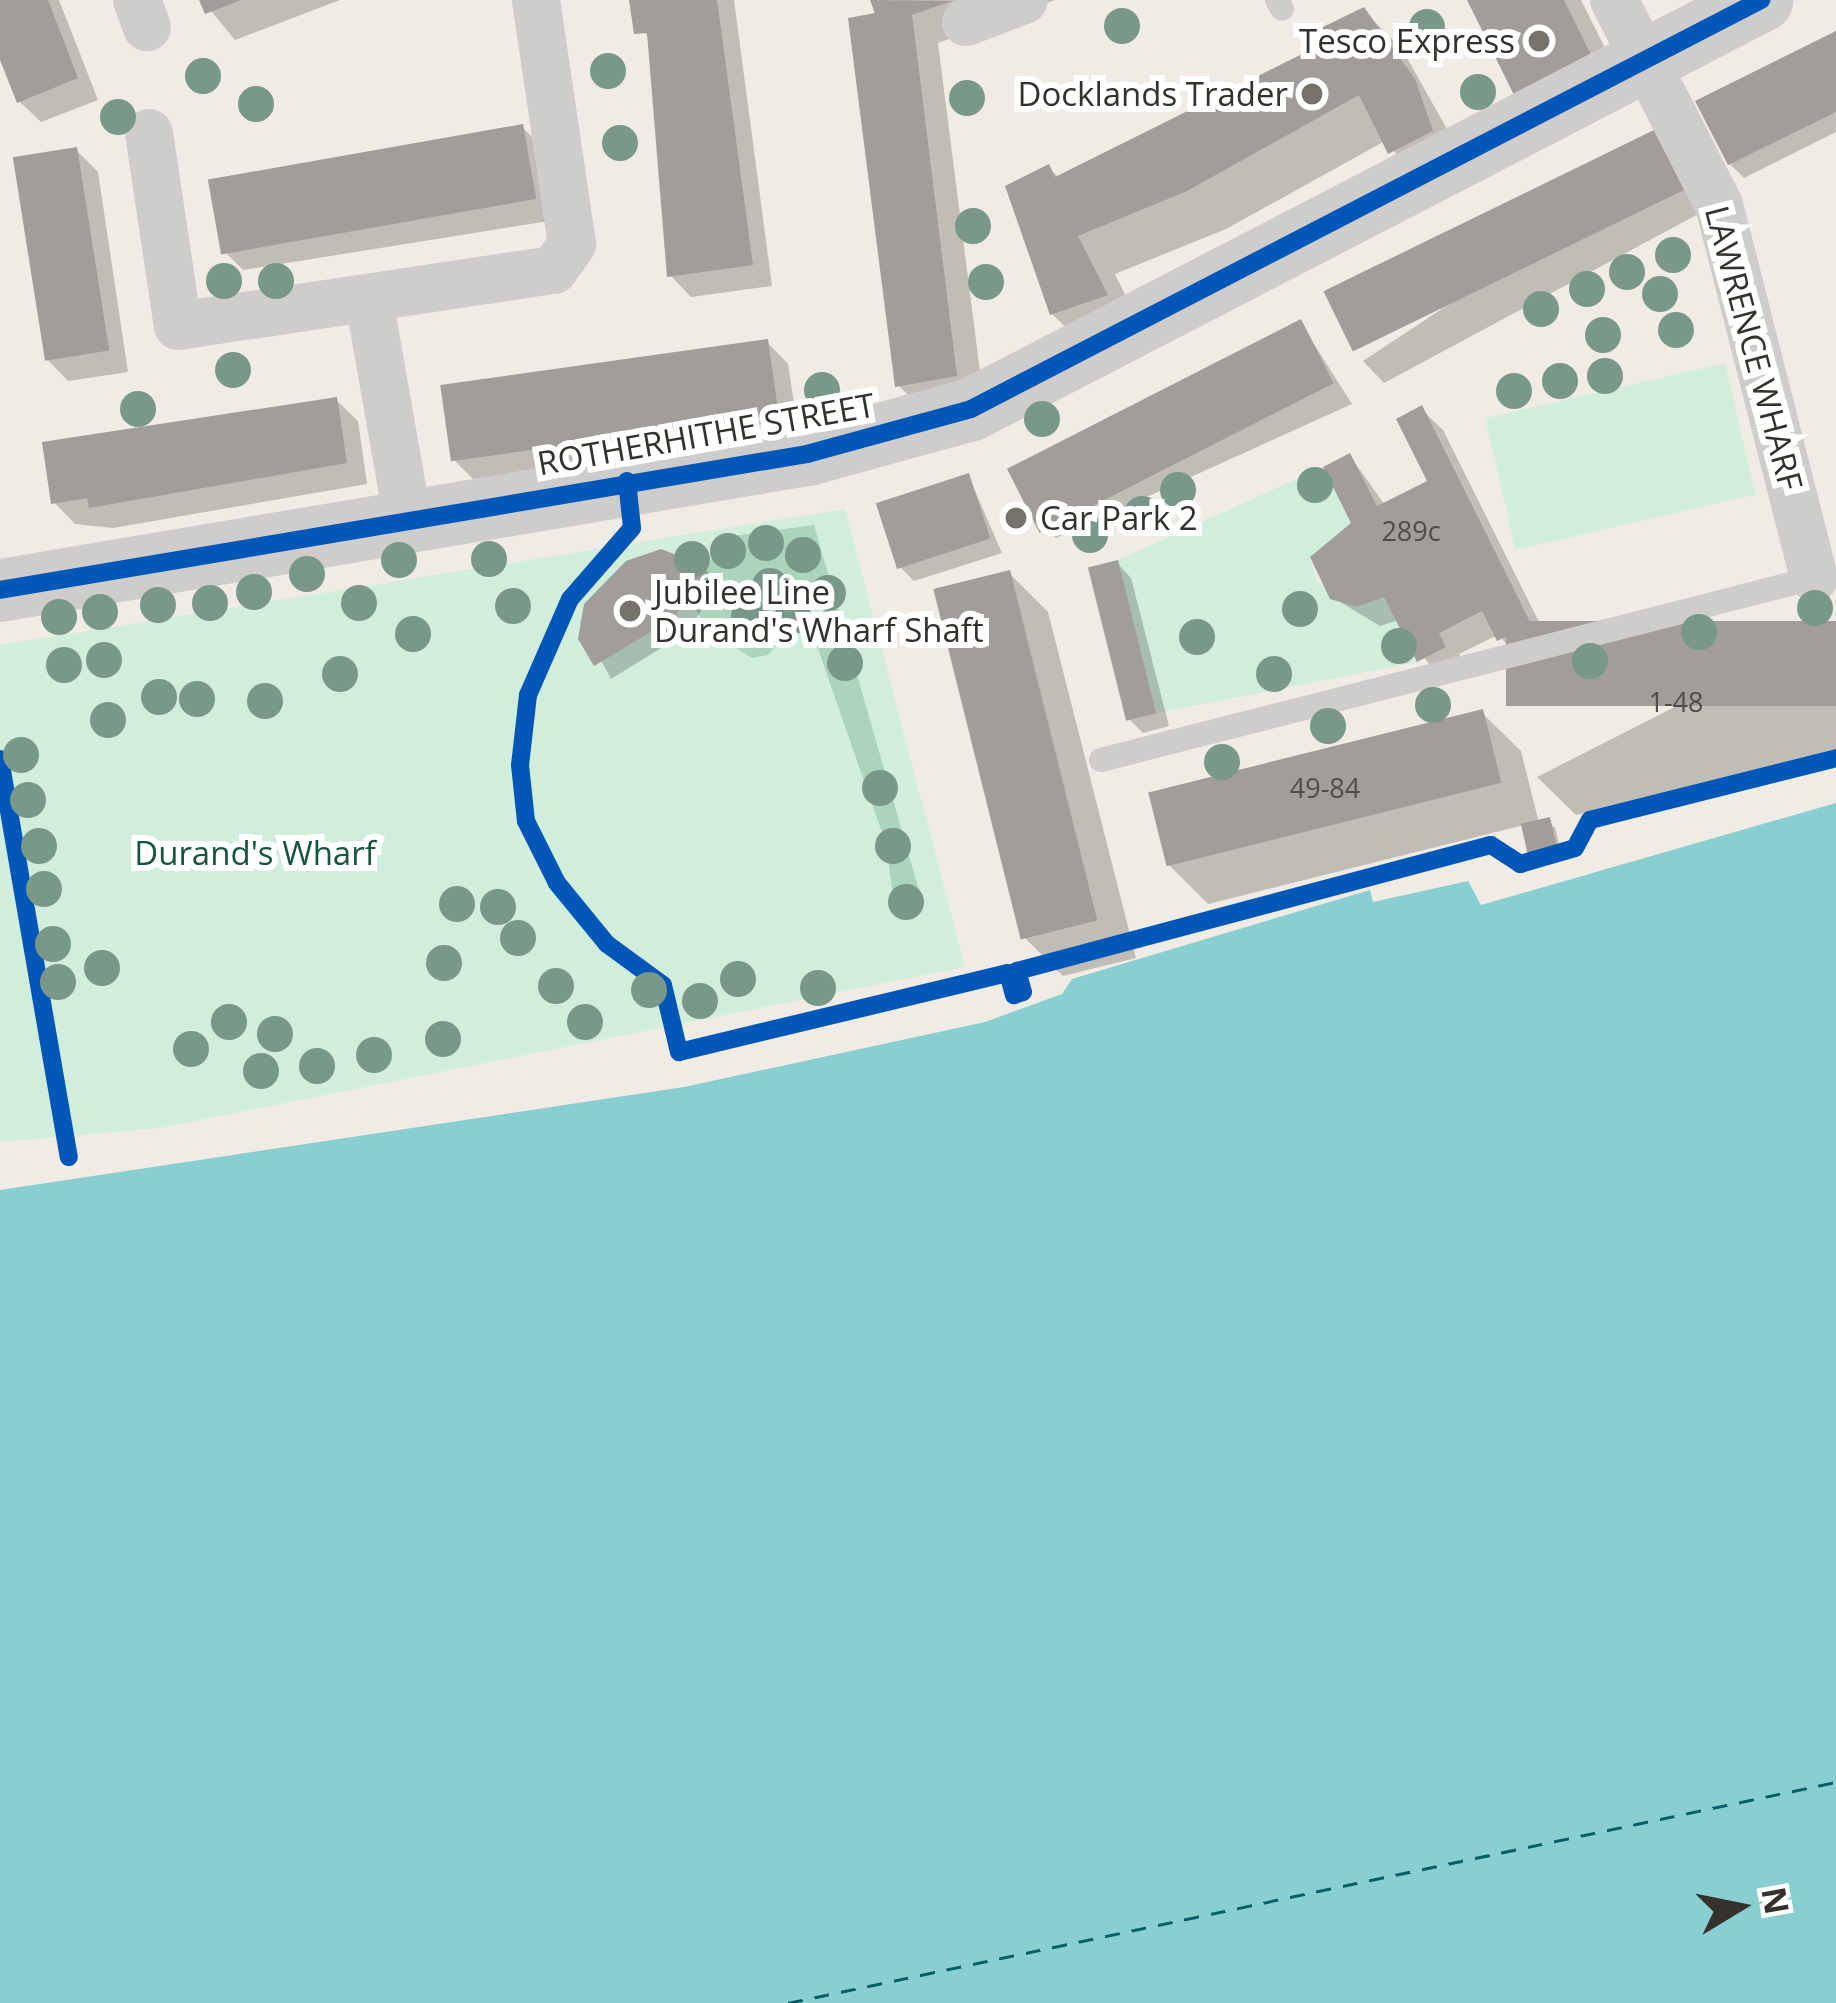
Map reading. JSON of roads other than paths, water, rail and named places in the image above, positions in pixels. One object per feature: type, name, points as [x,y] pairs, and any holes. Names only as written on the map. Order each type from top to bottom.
[{"type":"street","points":[[149,134],[178,326],[554,270],[572,244],[536,0]]},
{"type":"street","points":[[966,22],[1024,0]]},
{"type":"street","name":"LAWRENCE WHARF","points":[[1614,0],[1719,205],[1825,575]]},
{"type":"street","name":"ROTHERHITHE STREET","points":[[0,590],[407,514],[807,454],[971,409],[1761,0]]},
{"type":"street","points":[[369,300],[407,514]]},
{"type":"lane","points":[[1102,760],[1825,575]]},
{"type":"water","points":[[1836,803],[1836,2003],[0,2003],[0,1190],[684,1087],[985,1022],[1062,994],[1072,979],[1370,890],[1373,902],[1468,881],[1481,905]]},
{"type":"place","name":"Tesco Express","points":[[1539,41]]},
{"type":"place","name":"Docklands Trader","points":[[1312,94]]},
{"type":"place","name":"Car Park 2","points":[[1016,518]]},
{"type":"place","name":"Jubilee Line Durand's Wharf Shaft","points":[[630,611]]},
{"type":"park label","name":"Durand's Wharf","points":[[255,853]]}]
